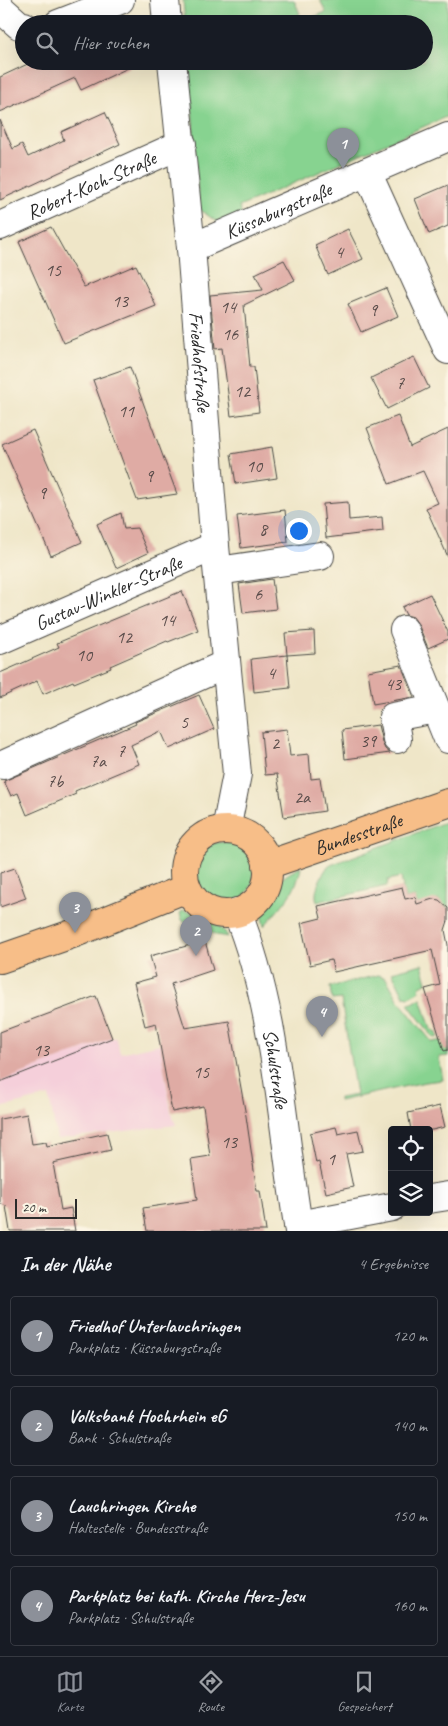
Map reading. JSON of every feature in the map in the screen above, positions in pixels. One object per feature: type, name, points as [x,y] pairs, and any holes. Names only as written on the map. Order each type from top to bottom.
[{"type":"main road","name":"Bundesstraße","points":[[267,865],[448,803]]},
{"type":"main road","points":[[226,830],[248,836],[260,849],[267,865],[266,880],[261,894],[254,902],[237,912],[225,914],[213,912],[193,898],[187,888],[184,874],[185,861],[191,848],[200,838],[212,832],[226,830]]},
{"type":"main road","points":[[0,959],[75,933],[187,888]]},
{"type":"street","points":[[81,15],[120,0]]},
{"type":"street","points":[[165,0],[167,15]]},
{"type":"street","points":[[0,8],[15,21]]},
{"type":"street","name":"Friedhofstraße","points":[[173,70],[182,144],[237,774],[226,830]]},
{"type":"street","name":"Küssaburgstraße","points":[[191,248],[448,137]]},
{"type":"street","name":"Robert-Koch-Straße","points":[[0,226],[182,144]]},
{"type":"street","points":[[367,172],[448,350]]},
{"type":"street","name":"Gustav-Winkler-Straße","points":[[0,640],[217,559],[320,556]]},
{"type":"street","points":[[404,630],[448,739]]},
{"type":"street","points":[[3,765],[226,664]]},
{"type":"street","points":[[397,739],[393,717],[436,709]]},
{"type":"street","name":"Schulstraße","points":[[237,912],[255,961],[272,1032],[299,1228]]},
{"type":"street","points":[[433,1199],[448,1196]]},
{"type":"street","points":[[299,1228],[388,1208]]},
{"type":"shaded area","points":[[116,1038],[120,1053],[160,1044],[171,1112],[176,1125],[57,1139],[49,1096],[0,1108],[0,1082]]},
{"type":"green space","points":[[183,0],[294,0],[300,14],[298,15],[184,15]]},
{"type":"green space","points":[[320,0],[448,0],[448,116],[239,207],[244,220],[217,222],[199,209],[190,70],[433,70],[433,15],[318,15],[326,12]]},
{"type":"green space","points":[[448,821],[448,909],[439,900],[417,904],[415,897],[405,899],[401,877],[388,880],[387,886],[317,902],[317,888],[328,866]]},
{"type":"green space","points":[[217,842],[229,842],[245,851],[252,861],[254,873],[252,885],[245,895],[229,904],[217,904],[206,899],[197,890],[192,879],[192,867],[197,856],[206,847]]},
{"type":"green space","points":[[301,867],[292,891],[282,906],[264,926],[261,910],[266,896],[282,878]]},
{"type":"green space","points":[[183,911],[208,920],[221,928],[228,937],[216,935],[203,927],[187,924],[182,920],[180,913]]},
{"type":"green space","points":[[422,964],[427,982],[419,987],[420,991],[409,997],[404,996],[392,972]]},
{"type":"green space","points":[[378,975],[386,978],[399,1001],[432,1042],[448,1039],[448,1056],[439,1057],[443,1080],[425,1082],[339,1101],[339,1098],[356,1095],[341,999],[332,1000],[330,987]]},
{"type":"green space","points":[[421,998],[431,1029],[437,1032],[438,1037],[434,1038],[408,1004]]},
{"type":"building","points":[[15,70],[124,70],[81,90],[75,78],[0,112],[0,77]]},
{"type":"building","points":[[105,112],[120,144],[0,200],[0,120],[13,149],[22,144],[28,157],[64,140],[61,132]]},
{"type":"building","points":[[448,185],[448,226],[429,234],[415,199]]},
{"type":"building","points":[[51,227],[84,287],[136,265],[156,306],[64,343],[19,242]]},
{"type":"building","points":[[348,229],[363,259],[328,275],[315,245]]},
{"type":"building","points":[[284,260],[295,280],[244,305],[250,367],[254,367],[259,412],[231,416],[222,348],[215,349],[210,295],[263,290],[255,274]]},
{"type":"building","points":[[386,288],[398,316],[361,332],[348,304]]},
{"type":"building","points":[[414,357],[429,388],[387,409],[371,378]]},
{"type":"building","points":[[130,367],[177,494],[137,500],[121,457],[93,380]]},
{"type":"building","points":[[398,416],[410,447],[448,429],[448,557],[426,508],[438,503],[423,471],[389,484],[367,428]]},
{"type":"building","points":[[33,430],[82,542],[51,556],[2,444]]},
{"type":"building","points":[[272,447],[277,478],[236,484],[231,454]]},
{"type":"building","points":[[348,502],[349,520],[382,517],[383,531],[326,538],[323,504]]},
{"type":"building","points":[[285,510],[288,542],[241,548],[237,516]]},
{"type":"building","points":[[121,513],[124,529],[137,528],[148,553],[116,568],[97,524]]},
{"type":"building","points":[[272,579],[276,609],[243,613],[239,584]]},
{"type":"building","points":[[182,591],[198,630],[167,641],[110,666],[111,668],[43,694],[37,681],[0,698],[0,673],[59,647],[57,643]]},
{"type":"building","points":[[430,594],[448,632],[448,639],[428,648],[418,624],[413,617],[406,615],[402,607]]},
{"type":"building","points":[[314,631],[315,653],[287,655],[285,633]]},
{"type":"building","points":[[287,655],[290,688],[254,692],[251,659]]},
{"type":"building","points":[[401,665],[414,697],[373,704],[368,671]]},
{"type":"building","points":[[199,695],[214,729],[169,749],[161,731],[131,745],[139,764],[75,791],[76,794],[27,815],[18,793],[11,796],[4,781]]},
{"type":"building","points":[[378,725],[385,749],[390,753],[345,759],[342,730]]},
{"type":"building","points":[[287,729],[290,756],[309,754],[311,779],[320,778],[325,811],[284,817],[277,774],[265,775],[261,732]]},
{"type":"building","points":[[15,868],[26,898],[0,907],[0,873]]},
{"type":"building","points":[[402,887],[405,899],[415,897],[417,904],[433,899],[439,900],[448,908],[448,921],[445,930],[448,945],[448,1050],[444,1051],[425,989],[440,985],[432,950],[334,972],[331,960],[310,965],[301,923],[321,918],[318,906]]},
{"type":"building","points":[[205,941],[213,970],[171,984],[185,1028],[229,1021],[257,1191],[260,1191],[266,1231],[147,1231],[143,1208],[197,1200],[191,1159],[210,1156],[203,1106],[172,1112],[156,1023],[145,1026],[134,983],[156,977],[150,956]]},
{"type":"building","points":[[96,996],[112,1038],[0,1082],[0,1032]]},
{"type":"building","points":[[440,1106],[445,1127],[433,1130],[433,1126],[410,1126],[408,1113]]},
{"type":"building","points":[[27,1114],[32,1144],[46,1142],[47,1146],[107,1133],[111,1150],[53,1163],[61,1210],[71,1208],[75,1231],[10,1231],[6,1206],[0,1203],[0,1119]]},
{"type":"building","points":[[336,1127],[338,1134],[358,1130],[363,1151],[346,1154],[353,1187],[326,1193],[319,1162],[316,1163],[310,1133]]},
{"type":"place","name":"Friedhof Unterlauchringen","points":[[343,169]]},
{"type":"place","name":"Lauchringen Kirche","points":[[75,933]]},
{"type":"place","name":"Volksbank Hochrhein eG","points":[[196,956]]},
{"type":"place","name":"Parkplatz bei kath. Kirche Herz-Jesu","points":[[322,1037]]}]
